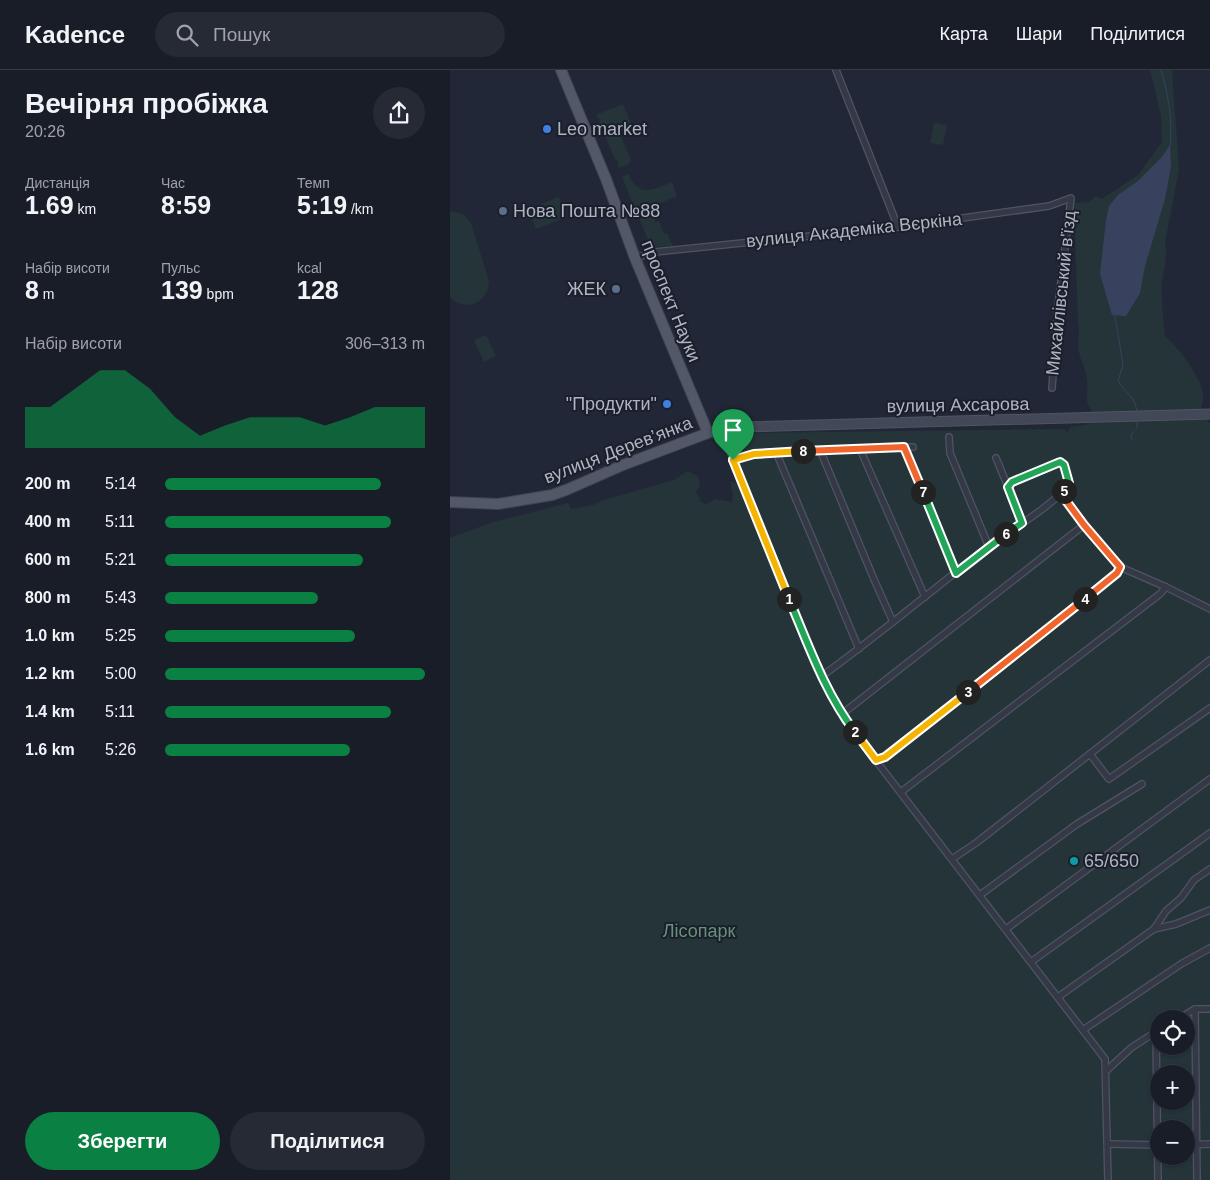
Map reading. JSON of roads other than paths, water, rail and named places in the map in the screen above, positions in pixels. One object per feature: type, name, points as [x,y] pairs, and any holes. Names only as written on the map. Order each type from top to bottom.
[{"type":"main road","name":"проспект Науки","points":[[562,70],[606,178],[635,258],[708,433]]},
{"type":"main road","name":"вулиця Ахсарова","points":[[708,433],[721,429],[749,426],[1210,414]]},
{"type":"main road","name":"вулиця Дерев’янка","points":[[450,502],[498,504],[552,495],[640,458],[708,433]]},
{"type":"street","points":[[836,70],[898,227]]},
{"type":"street","name":"вулиця Академіка Вєркіна","points":[[635,258],[655,252],[898,227],[1049,206],[1071,198]]},
{"type":"street","name":"Михайлівський в'їзд","points":[[1052,388],[1058,306],[1071,198]]},
{"type":"street","points":[[721,429],[822,676],[842,714],[1105,1059],[1109,1144],[1108,1180]]},
{"type":"street","points":[[949,437],[950,453],[989,547]]},
{"type":"street","points":[[904,447],[956,573]]},
{"type":"street","points":[[733,460],[754,454],[776,452],[913,447]]},
{"type":"street","points":[[860,449],[925,597]]},
{"type":"street","points":[[820,450],[893,622]]},
{"type":"street","points":[[776,452],[859,649]]},
{"type":"street","points":[[996,458],[1022,523]]},
{"type":"street","points":[[822,676],[989,547],[1059,496],[1069,483],[1064,465],[1060,462],[1012,482],[1008,487]]},
{"type":"street","points":[[1059,496],[1064,498],[1120,567],[1166,587],[1210,610]]},
{"type":"street","points":[[842,714],[1084,525]]},
{"type":"street","points":[[876,760],[885,757],[1117,573],[1120,567]]},
{"type":"street","points":[[901,792],[1160,594],[1166,587]]},
{"type":"street","points":[[952,859],[976,843],[1210,660]]},
{"type":"street","points":[[1090,754],[1109,780],[1210,708]]},
{"type":"street","points":[[1006,929],[1210,779]]},
{"type":"street","points":[[980,895],[1077,824],[1142,784]]},
{"type":"street","points":[[1031,962],[1210,832]]},
{"type":"street","points":[[1058,996],[1154,929],[1166,911],[1181,898],[1202,873],[1210,869]]},
{"type":"street","points":[[1154,929],[1176,924],[1210,910]]},
{"type":"street","points":[[1083,1030],[1181,964],[1210,948]]},
{"type":"street","points":[[1197,1180],[1195,1009],[1210,1010]]},
{"type":"street","points":[[1106,1071],[1131,1048],[1150,1036]]},
{"type":"street","points":[[1157,1055],[1158,1120]]},
{"type":"street","points":[[1109,1144],[1150,1145]]},
{"type":"street","points":[[1196,1144],[1210,1144]]},
{"type":"street","points":[[1158,1165],[1158,1180]]},
{"type":"water","points":[[1170,145],[1171,166],[1165,199],[1145,266],[1140,293],[1126,316],[1112,315],[1100,274],[1109,206],[1118,195],[1138,181],[1162,157]]},
{"type":"waterway","points":[[1161,70],[1169,107],[1170,146]]},
{"type":"waterway","points":[[1115,316],[1123,365],[1118,381],[1132,399],[1137,412]]},
{"type":"waterway","points":[[1137,421],[1137,428]]},
{"type":"waterway","points":[[1132,440],[1131,435],[1134,431]]},
{"type":"place","name":"Leo market","points":[[547,129]]},
{"type":"place","name":"Нова Пошта №88","points":[[503,211]]},
{"type":"place","name":"ЖЕК","points":[[616,289]]},
{"type":"place","name":"\"Продукти\"","points":[[667,404]]},
{"type":"place","name":"65/650","points":[[1074,861]]},
{"type":"park label","name":"Лісопарк","points":[[699,931]]}]
